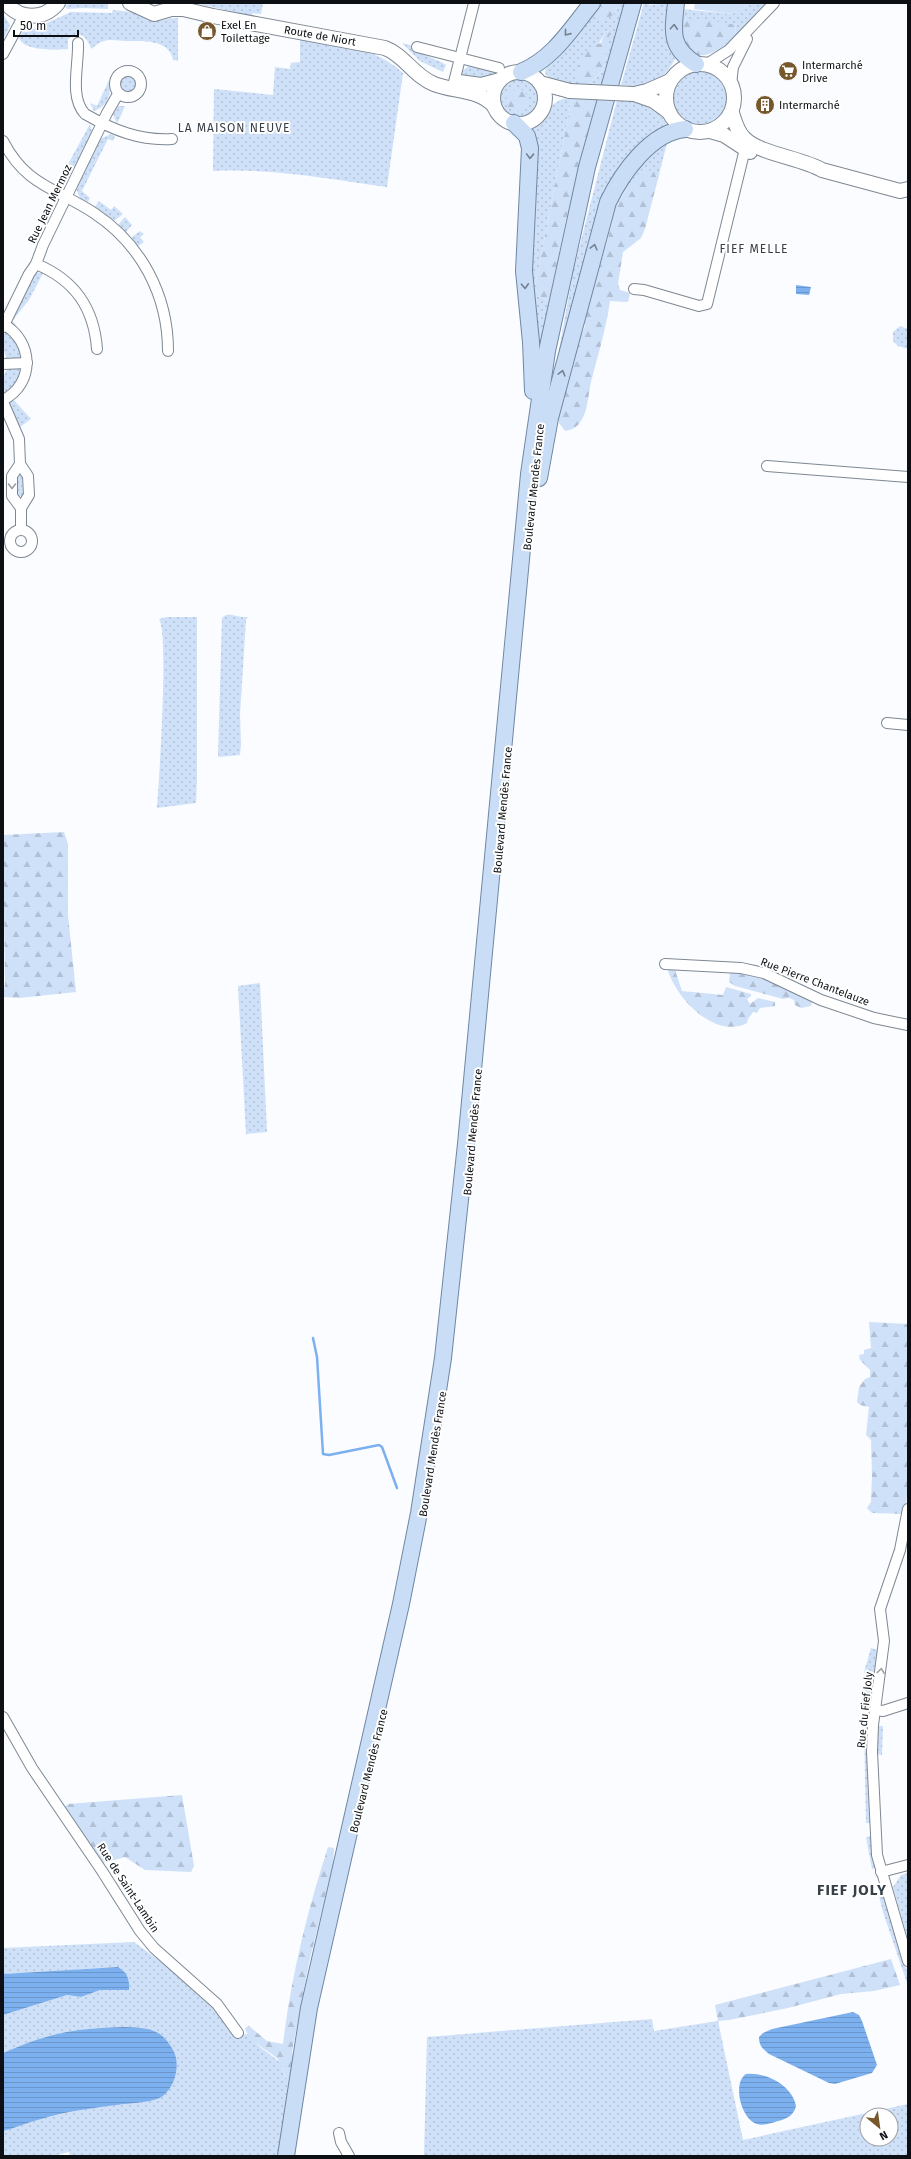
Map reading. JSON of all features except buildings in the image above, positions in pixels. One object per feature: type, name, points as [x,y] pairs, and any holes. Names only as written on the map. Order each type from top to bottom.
[{"type":"main road","points":[[6,3],[15,12],[24,15],[40,15],[58,4]]},
{"type":"main road","name":"Route de Niort","points":[[130,3],[154,14],[168,6],[213,16],[385,48],[394,53],[421,77],[432,84],[454,86]]},
{"type":"main road","name":"Route de Niort","points":[[186,3],[224,14],[389,44],[402,52],[424,71],[454,86]]},
{"type":"main road","points":[[454,86],[480,85],[499,74],[507,75],[521,72],[546,58],[592,3]]},
{"type":"main road","points":[[608,102],[633,3]]},
{"type":"main road","points":[[608,102],[638,3]]},
{"type":"main road","points":[[676,3],[674,36],[676,44],[685,56],[722,71],[732,84],[735,99],[732,113],[722,124],[710,131]]},
{"type":"main road","points":[[521,72],[531,75],[540,83],[570,91],[634,94],[647,91],[670,81],[680,70],[702,64]]},
{"type":"main road","points":[[494,106],[494,90],[499,74]]},
{"type":"main road","points":[[668,112],[666,97],[670,81]]},
{"type":"main road","points":[[540,83],[544,94],[543,105]]},
{"type":"main road","points":[[454,86],[484,97],[494,106],[502,117],[514,123],[527,136],[530,148],[524,271],[533,380],[532,413],[525,470],[529,474]]},
{"type":"main road","points":[[514,123],[532,120],[543,105],[555,96],[570,91]]},
{"type":"main road","points":[[634,94],[654,101],[668,112],[675,122],[686,129],[698,132],[710,131],[724,135],[745,149],[802,170],[822,170]]},
{"type":"main road","name":"Boulevard Mendès France","points":[[286,2156],[309,2008],[399,1611],[418,1513],[442,1365],[466,1144],[529,474],[553,318],[587,167],[608,102]]},
{"type":"main road","name":"Boulevard Mendès France","points":[[292,2156],[306,2051],[320,1982],[408,1599],[424,1514],[448,1358],[468,1186],[531,506],[542,416],[558,319],[608,102]]},
{"type":"main road","points":[[732,113],[740,132],[749,142],[788,158],[812,164],[822,170],[905,193]]},
{"type":"main road","points":[[531,506],[537,493],[550,418],[608,202],[624,173],[642,154],[673,131],[686,129]]},
{"type":"street","points":[[454,86],[474,3]]},
{"type":"street","points":[[702,64],[729,50],[774,3]]},
{"type":"street","points":[[3,54],[24,15]]},
{"type":"street","points":[[732,84],[733,67],[736,58],[754,25]]},
{"type":"street","points":[[78,44],[77,103],[85,114],[102,123],[138,137],[172,139]]},
{"type":"street","points":[[417,48],[460,58],[499,74]]},
{"type":"street","name":"Rue Jean Mermoz","points":[[3,325],[29,274],[36,264],[43,244],[102,123],[118,94]]},
{"type":"street","points":[[3,141],[16,162],[25,172],[40,184],[94,213],[119,234],[146,267],[162,303],[167,326],[168,351]]},
{"type":"street","points":[[634,290],[644,290],[700,306],[707,304],[745,149]]},
{"type":"street","points":[[36,264],[53,272],[67,282],[81,298],[93,320],[97,349]]},
{"type":"street","points":[[3,325],[12,330],[22,341],[27,354],[25,377],[19,388],[3,401],[18,439],[20,464],[28,476],[28,497],[21,508],[21,530]]},
{"type":"street","points":[[3,364],[27,363]]},
{"type":"street","points":[[20,464],[12,476],[12,496],[21,508]]},
{"type":"street","points":[[767,466],[908,477]]},
{"type":"street","points":[[887,723],[908,725]]},
{"type":"street","name":"Rue Pierre Chantelauze","points":[[665,964],[734,968],[764,973],[834,1004],[874,1018],[908,1025]]},
{"type":"street","name":"Rue du Fief Joly","points":[[908,1509],[904,1550],[880,1609],[884,1641],[875,1710],[872,1752],[875,1830],[881,1872],[908,1962]]},
{"type":"street","points":[[875,1710],[883,1712],[908,1703]]},
{"type":"street","name":"Rue de Saint-Lambin","points":[[3,1717],[15,1741],[140,1931],[154,1948],[217,2004],[238,2033]]},
{"type":"street","points":[[881,1872],[908,1865]]},
{"type":"street","points":[[339,2133],[341,2142],[349,2156]]},
{"type":"green space","points":[[75,3],[108,4],[108,9],[67,9],[65,5]]},
{"type":"green space","points":[[195,3],[263,3],[261,14],[253,13],[251,16]]},
{"type":"green space","points":[[596,3],[601,3],[593,15],[613,15],[620,3],[627,3],[603,85],[589,84],[604,69],[609,31],[605,32],[602,39],[580,70],[575,84],[551,81],[545,73],[546,68]]},
{"type":"green space","points":[[601,3],[620,3],[613,15],[602,22],[593,15]]},
{"type":"green space","points":[[644,3],[649,3],[649,5],[671,3],[669,38],[675,59],[665,74],[647,85],[621,85]]},
{"type":"green space","points":[[695,3],[751,3],[732,14],[694,9]]},
{"type":"green space","points":[[751,3],[766,3],[736,36],[735,25],[681,20],[682,9],[732,14]]},
{"type":"green space","points":[[132,9],[144,18],[151,21],[178,18],[178,61],[173,60],[171,53],[167,48],[147,41],[106,40],[91,49],[85,38],[76,35],[68,39],[68,49],[40,49],[27,45],[19,38],[23,31],[27,32],[71,12],[112,13],[113,10],[132,12]]},
{"type":"green space","points":[[3,14],[10,25],[5,37],[3,36]]},
{"type":"green space","points":[[692,19],[730,23],[735,25],[736,36],[726,45],[706,55],[690,53],[685,46],[681,35],[681,20]]},
{"type":"green space","points":[[610,31],[604,69],[589,84],[575,84],[579,65],[585,54],[590,49],[601,43],[605,32]]},
{"type":"green space","points":[[300,38],[355,47],[380,57],[403,73],[387,187],[278,173],[235,170],[213,171],[214,89],[273,95],[275,67],[290,69],[291,63],[300,62]]},
{"type":"green space","points":[[402,43],[410,45],[419,52],[446,65],[443,72],[420,61]]},
{"type":"green space","points":[[469,66],[498,72],[483,78],[463,76],[462,71]]},
{"type":"green space","points":[[694,70],[706,70],[721,78],[729,93],[729,105],[721,120],[706,128],[694,128],[679,120],[671,105],[671,93],[679,78]]},
{"type":"green space","points":[[128,74],[135,77],[138,84],[135,91],[128,94],[121,91],[118,84],[121,77]]},
{"type":"green space","points":[[522,77],[529,80],[535,86],[538,97],[537,105],[529,114],[522,117],[514,117],[507,114],[499,105],[498,93],[501,86],[510,78]]},
{"type":"green space","points":[[109,80],[110,90],[108,99],[103,106],[94,111],[90,103],[97,106]]},
{"type":"green space","points":[[517,89],[525,92],[528,100],[525,108],[517,111],[509,108],[506,100],[509,92]]},
{"type":"green space","points":[[572,97],[535,287],[540,297],[549,301],[536,375],[530,296],[529,128],[535,124],[553,105],[565,98]]},
{"type":"green space","points":[[572,97],[600,100],[566,220],[549,301],[540,297],[535,287]]},
{"type":"green space","points":[[617,100],[641,103],[654,109],[669,128],[623,170],[552,389],[573,272]]},
{"type":"green space","points":[[118,106],[125,106],[117,124],[113,115]]},
{"type":"green space","points":[[90,124],[92,131],[67,184],[56,186]]},
{"type":"green space","points":[[111,134],[115,136],[113,141],[108,139],[82,191],[90,198],[88,202],[80,198],[76,189],[100,139]]},
{"type":"green space","points":[[667,143],[658,179],[656,175],[644,169],[629,185],[621,198],[612,218],[602,254],[610,211],[619,191],[641,164]]},
{"type":"green space","points":[[644,169],[653,171],[658,179],[645,229],[641,238],[623,252],[618,284],[620,290],[630,293],[628,302],[610,301],[584,415],[579,424],[573,429],[565,431],[559,423],[558,414],[572,357],[585,326],[583,321],[616,206],[632,180]]},
{"type":"green space","points":[[99,201],[111,210],[114,206],[123,214],[114,221],[95,207]]},
{"type":"green space","points":[[125,217],[132,225],[125,233],[118,225]]},
{"type":"green space","points":[[140,231],[144,234],[140,237],[144,242],[138,246],[131,238]]},
{"type":"green space","points":[[44,271],[29,300],[12,321],[16,325],[13,327],[9,324],[33,275]]},
{"type":"green space","points":[[900,326],[908,329],[908,349],[898,346],[893,341],[893,332]]},
{"type":"green space","points":[[6,330],[14,336],[24,359],[7,360],[3,341]]},
{"type":"green space","points":[[8,367],[23,369],[20,381],[4,396],[3,377]]},
{"type":"green space","points":[[12,398],[31,419],[20,427],[8,401]]},
{"type":"green space","points":[[22,473],[23,496],[18,496],[17,474]]},
{"type":"green space","points":[[226,615],[248,617],[246,620],[240,714],[241,745],[240,755],[218,757],[222,618]]},
{"type":"green space","points":[[167,617],[197,617],[196,803],[157,808],[163,678],[162,630],[159,619]]},
{"type":"green space","points":[[64,832],[68,844],[68,915],[76,992],[19,998],[3,997],[5,984],[3,835]]},
{"type":"green space","points":[[667,967],[674,967],[682,991],[723,995],[726,987],[751,994],[751,996],[747,999],[750,1004],[758,998],[775,1002],[775,1006],[760,1008],[757,1013],[753,1012],[747,1023],[735,1027],[722,1026],[709,1021],[687,1002],[671,979]]},
{"type":"green space","points":[[730,971],[767,977],[813,999],[811,1006],[801,1008],[795,1005],[794,1000],[789,998],[783,999],[735,986],[729,982]]},
{"type":"green space","points":[[260,983],[267,1132],[246,1134],[238,986]]},
{"type":"green space","points":[[869,1322],[908,1324],[908,1486],[905,1514],[872,1513],[867,1508],[871,1502],[872,1475],[871,1440],[866,1435],[869,1407],[860,1405],[857,1402],[859,1387],[865,1379],[870,1377],[870,1370],[860,1360],[859,1355],[864,1354],[864,1350],[871,1348]]},
{"type":"green space","points":[[871,1648],[880,1651],[875,1678],[867,1677],[864,1672]]},
{"type":"green space","points":[[864,1682],[875,1684],[871,1707],[864,1707]]},
{"type":"green space","points":[[869,1725],[871,1823],[866,1823],[864,1726]]},
{"type":"green space","points":[[878,1726],[883,1726],[882,1755],[877,1754]]},
{"type":"green space","points":[[182,1795],[194,1866],[191,1872],[145,1870],[125,1857],[103,1863],[64,1807],[68,1804]]},
{"type":"green space","points":[[871,1836],[877,1868],[872,1869],[866,1837]]},
{"type":"green space","points":[[328,1847],[334,1848],[333,1864],[309,1963],[292,2052],[294,2062],[291,2081],[285,2077],[282,2066],[278,2060],[257,2044],[247,2034],[245,2028],[249,2026],[267,2041],[283,2044],[295,1969],[313,1896]]},
{"type":"green space","points":[[908,1873],[908,1940],[893,1887],[901,1875]]},
{"type":"green space","points":[[882,1887],[908,1975],[908,1986],[883,1912],[877,1888]]},
{"type":"green space","points":[[134,1942],[171,1969],[213,2005],[237,2035],[248,2034],[259,2046],[281,2063],[285,2077],[291,2081],[281,2156],[70,2156],[69,2152],[53,2156],[3,2156],[3,2131],[39,2119],[90,2108],[125,2027],[77,2030],[62,2033],[19,2046],[3,2053],[3,2015],[67,1995],[81,1997],[100,1990],[129,1990],[129,1986],[126,1974],[118,1967],[3,1974],[3,1948]]},
{"type":"green space","points":[[891,1959],[900,1985],[874,1991],[841,1994],[788,2008],[718,2021],[715,2005]]},
{"type":"green space","points":[[652,2019],[654,2031],[718,2021],[743,2140],[859,2115],[859,2147],[899,2147],[899,2107],[894,2107],[908,2104],[908,2156],[424,2156],[427,2037]]},
{"type":"water","points":[[796,285],[811,287],[809,295],[796,294]]},
{"type":"water","points":[[118,1967],[124,1971],[127,1976],[129,1990],[100,1990],[81,1997],[67,1995],[3,2015],[3,1974]]},
{"type":"water","points":[[853,2012],[859,2015],[862,2021],[877,2065],[872,2073],[835,2084],[829,2083],[769,2054],[763,2049],[760,2043],[759,2037],[763,2033],[772,2029]]},
{"type":"water","points":[[125,2027],[147,2029],[159,2033],[164,2037],[173,2050],[177,2062],[176,2074],[171,2086],[164,2095],[154,2100],[97,2107],[59,2114],[3,2131],[3,2053],[19,2046],[62,2033],[77,2030]]},
{"type":"water","points":[[746,2074],[762,2075],[777,2081],[784,2086],[794,2099],[796,2106],[792,2114],[784,2119],[768,2124],[759,2125],[751,2121],[743,2108],[739,2092],[742,2079]]},
{"type":"waterway","points":[[313,1338],[317,1357],[323,1454],[329,1455],[379,1445],[382,1447],[397,1488]]},
{"type":"place","name":"Exel En Toilettage","points":[[207,31]]},
{"type":"place","name":"Intermarché Drive","points":[[788,71]]},
{"type":"place","name":"Intermarché","points":[[765,105]]},
{"type":"district","name":"LA MAISON NEUVE","points":[[234,128]]},
{"type":"district","name":"FIEF MELLE","points":[[754,249]]},
{"type":"district","name":"FIEF JOLY","points":[[852,1890]]}]
